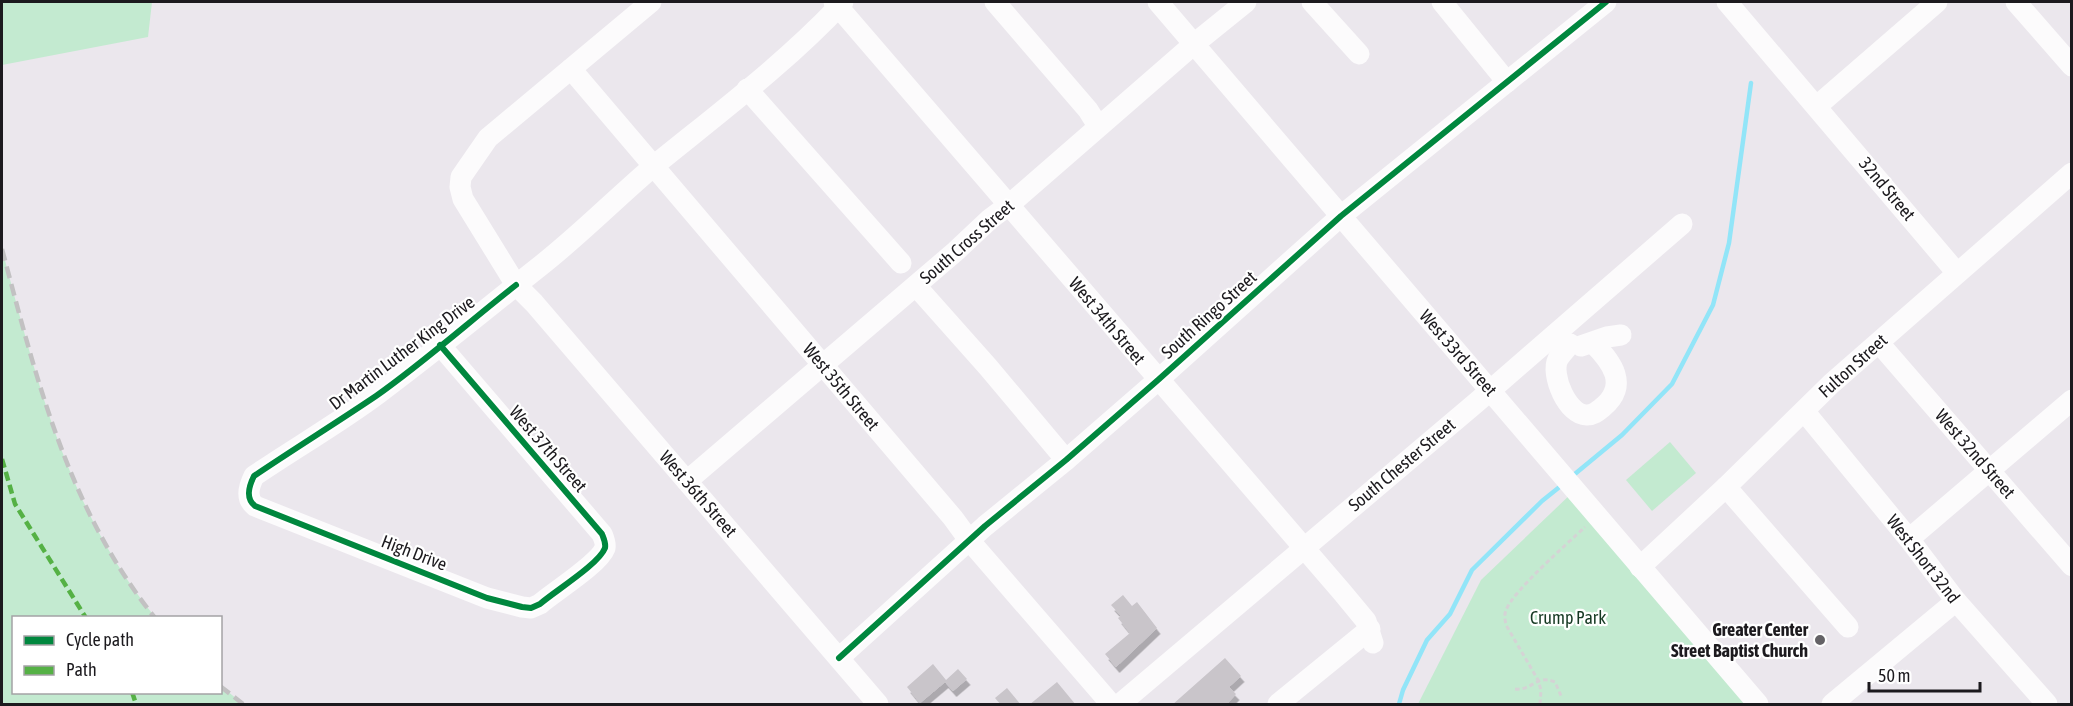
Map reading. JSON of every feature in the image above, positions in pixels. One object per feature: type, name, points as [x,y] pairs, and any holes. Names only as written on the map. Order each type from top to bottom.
[{"type":"street","points":[[516,285],[463,199],[460,187],[461,177],[488,138],[651,2]]},
{"type":"street","points":[[995,2],[1088,110],[1098,126]]},
{"type":"street","name":"West 33rd Street","points":[[1158,2],[1758,705]]},
{"type":"street","name":"South Cross Street","points":[[687,481],[916,286],[1098,126],[1246,2]]},
{"type":"street","points":[[1312,2],[1359,54]]},
{"type":"street","points":[[1442,2],[1507,82]]},
{"type":"street","name":"South Ringo Street","points":[[838,658],[969,540],[1158,380],[1341,216],[1606,2]]},
{"type":"street","name":"32nd Street","points":[[1727,2],[1958,273]]},
{"type":"street","points":[[1817,106],[1937,2]]},
{"type":"street","points":[[2016,2],[2072,66]]},
{"type":"street","name":"Dr Martin Luther King Drive","points":[[250,485],[254,476],[377,395],[540,267],[653,167],[807,37],[838,3]]},
{"type":"street","name":"West 34th Street","points":[[838,3],[1366,621],[1372,636],[1278,705]]},
{"type":"street","name":"West 35th Street","points":[[572,69],[1111,705]]},
{"type":"street","points":[[747,89],[901,263]]},
{"type":"street","name":"Fulton Street","points":[[1640,567],[1879,343],[1958,273],[2069,181]]},
{"type":"street","name":"South Chester Street","points":[[1120,705],[1490,390],[1563,338],[1682,224]]},
{"type":"street","name":"West 36th Street","points":[[516,285],[534,303],[878,705]]},
{"type":"street","points":[[916,286],[1066,460]]},
{"type":"street","points":[[1593,343],[1610,363],[1616,378],[1616,388],[1606,404],[1595,413],[1584,416],[1569,403],[1556,379],[1563,338],[1584,347],[1593,343],[1607,337],[1621,335]]},
{"type":"street","name":"West 32nd Street","points":[[1879,343],[2072,566]]},
{"type":"street","name":"West 37th Street","points":[[440,345],[602,534],[605,541],[604,550],[580,573]]},
{"type":"street","points":[[1909,539],[2072,400]]},
{"type":"street","name":"West Short 32nd","points":[[1804,411],[1909,539],[1956,601],[2047,705]]},
{"type":"street","name":"High Drive","points":[[250,485],[250,502],[255,506],[487,598],[512,605],[531,608],[540,604],[580,573]]},
{"type":"street","points":[[1726,487],[1848,627]]},
{"type":"street","points":[[1832,705],[1956,601]]},
{"type":"path","points":[[1540,705],[1541,690],[1538,680],[1506,625],[1504,617],[1517,594],[1586,525]]},
{"type":"path","points":[[1515,689],[1524,688],[1538,680],[1548,679],[1555,682],[1562,698]]},
{"type":"green space","points":[[2,2],[152,2],[148,37],[2,65]]},
{"type":"green space","points":[[2,249],[43,395],[77,488],[125,576],[154,616],[12,616],[12,694],[222,694],[222,687],[243,704],[2,704]]},
{"type":"green space","points":[[1670,442],[1696,473],[1652,511],[1626,480]]},
{"type":"green space","name":"Crump Park","points":[[1575,490],[1756,704],[1418,704],[1481,580]]},
{"type":"building","points":[[1123,595],[1132,606],[1137,602],[1157,628],[1116,667],[1105,654],[1130,633],[1118,618],[1121,616],[1111,605]]},
{"type":"building","points":[[1225,658],[1241,676],[1229,687],[1236,694],[1226,705],[1172,705]]},
{"type":"building","points":[[933,664],[946,680],[958,669],[967,679],[953,691],[945,682],[920,703],[907,687]]},
{"type":"building","points":[[1057,682],[1076,705],[1029,705]]},
{"type":"building","points":[[1007,688],[1021,705],[1001,705],[995,698]]},
{"type":"waterway","points":[[1570,478],[1622,435],[1672,384],[1713,305],[1729,243],[1751,83]]},
{"type":"waterway","points":[[1399,704],[1403,690],[1427,640],[1450,614],[1472,570],[1542,501],[1562,485]]},
{"type":"railway","points":[[2,249],[28,347],[59,442],[99,533],[125,576],[154,616]]},
{"type":"railway","points":[[222,688],[243,704]]},
{"type":"marked path","points":[[2,459],[15,504],[85,616]]},
{"type":"marked path","points":[[133,694],[136,704]]},
{"type":"cycle path","points":[[839,658],[985,526],[1066,460],[1158,380],[1341,216],[1606,2]]},
{"type":"cycle path","points":[[440,345],[602,534],[604,539],[605,548],[594,562],[540,604],[531,608],[487,598],[255,506],[249,496],[249,488],[254,476],[394,383],[429,356],[446,342],[516,285]]},
{"type":"place","name":"Greater Center Street Baptist Church","points":[[1820,640]]}]
